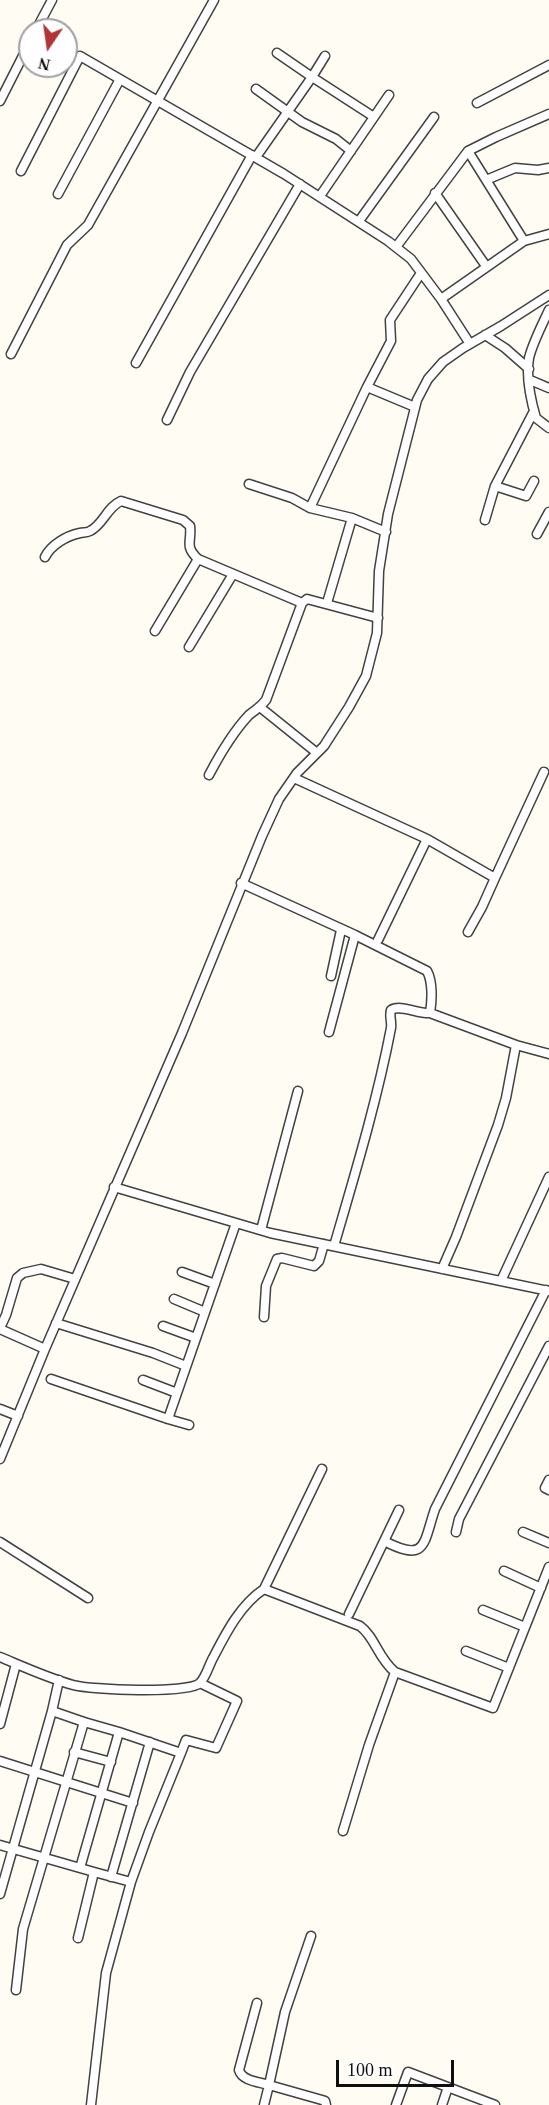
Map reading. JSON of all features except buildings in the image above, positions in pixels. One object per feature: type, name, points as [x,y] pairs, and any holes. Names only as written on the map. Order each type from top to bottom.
[{"type":"street","points":[[42,18],[52,0]]},
{"type":"street","points":[[11,354],[67,245],[88,225],[214,0]]},
{"type":"street","points":[[277,53],[374,117]]},
{"type":"street","points":[[21,171],[80,56],[254,156],[320,196],[396,247],[411,259],[441,299],[470,344]]},
{"type":"street","points":[[136,363],[254,156],[288,112],[326,56]]},
{"type":"street","points":[[477,103],[549,65]]},
{"type":"street","points":[[0,101],[18,66]]},
{"type":"street","points":[[58,194],[120,79]]},
{"type":"street","points":[[256,88],[302,122],[336,139],[351,151]]},
{"type":"street","points":[[320,196],[389,95]]},
{"type":"street","points":[[396,247],[468,151],[496,136],[549,114]]},
{"type":"street","points":[[359,221],[434,117]]},
{"type":"street","points":[[468,151],[524,241]]},
{"type":"street","points":[[486,180],[515,168],[538,170],[549,168]]},
{"type":"street","points":[[167,420],[190,372],[300,184]]},
{"type":"street","points":[[435,193],[486,266]]},
{"type":"street","points":[[441,299],[524,241],[549,234]]},
{"type":"street","points":[[310,508],[391,341],[390,320],[421,273]]},
{"type":"street","points":[[0,1459],[114,1187],[195,1003],[241,884],[279,799],[294,778],[317,753],[349,707],[366,676],[374,649],[378,618],[379,571],[391,503],[415,407],[428,379],[443,362],[549,295]]},
{"type":"street","points":[[549,310],[533,348],[529,369],[536,418],[549,428]]},
{"type":"street","points":[[485,335],[505,348],[529,369]]},
{"type":"street","points":[[530,380],[549,388]]},
{"type":"street","points":[[367,387],[415,407]]},
{"type":"street","points":[[485,520],[495,486],[534,411]]},
{"type":"street","points":[[495,486],[526,496],[534,481]]},
{"type":"street","points":[[249,484],[292,498],[310,508],[352,518],[386,532]]},
{"type":"street","points":[[45,557],[49,549],[59,543],[78,533],[90,531],[114,504],[121,501],[183,520],[190,526],[189,545],[191,552],[198,559],[302,603]]},
{"type":"street","points":[[537,534],[549,512]]},
{"type":"street","points":[[327,603],[352,518]]},
{"type":"street","points":[[155,631],[198,559]]},
{"type":"street","points":[[189,646],[233,574]]},
{"type":"street","points":[[209,775],[224,748],[250,714],[261,708],[266,700],[302,603],[307,599],[378,618]]},
{"type":"street","points":[[261,708],[272,720],[317,753]]},
{"type":"street","points":[[468,932],[482,907],[544,772]]},
{"type":"street","points":[[294,778],[427,839],[495,878]]},
{"type":"street","points":[[378,940],[427,839]]},
{"type":"street","points":[[241,884],[355,935],[427,971],[431,994],[430,1013]]},
{"type":"street","points":[[331,976],[341,930]]},
{"type":"street","points":[[329,1032],[355,935]]},
{"type":"street","points":[[334,1246],[363,1143],[391,1025],[391,1010],[397,1007],[421,1014],[430,1013],[516,1045],[549,1054]]},
{"type":"street","points":[[442,1269],[498,1125],[506,1098],[516,1045]]},
{"type":"street","points":[[261,1230],[298,1091]]},
{"type":"street","points":[[501,1281],[549,1177]]},
{"type":"street","points":[[114,1187],[261,1230],[547,1290],[435,1509],[425,1543],[415,1551],[408,1551],[384,1541]]},
{"type":"street","points":[[168,1419],[236,1223]]},
{"type":"street","points":[[264,1317],[266,1286],[277,1259],[282,1258],[314,1266],[320,1261],[324,1244]]},
{"type":"street","points":[[45,1349],[0,1328],[17,1278],[23,1273],[40,1269],[75,1279]]},
{"type":"street","points":[[182,1272],[215,1284]]},
{"type":"street","points":[[174,1299],[205,1312]]},
{"type":"street","points":[[0,1306],[6,1315]]},
{"type":"street","points":[[56,1323],[153,1353],[186,1366]]},
{"type":"street","points":[[163,1326],[196,1338]]},
{"type":"street","points":[[456,1532],[459,1519],[549,1346]]},
{"type":"street","points":[[51,1379],[189,1425]]},
{"type":"street","points":[[143,1380],[177,1393]]},
{"type":"street","points":[[0,1409],[18,1416]]},
{"type":"street","points":[[0,1657],[59,1680],[99,1689],[173,1689],[189,1688],[200,1683],[222,1640],[242,1609],[264,1589],[322,1469]]},
{"type":"street","points":[[549,1480],[545,1488],[549,1490]]},
{"type":"street","points":[[349,1614],[399,1510]]},
{"type":"street","points":[[523,1532],[549,1543]]},
{"type":"street","points":[[0,1542],[88,1598]]},
{"type":"street","points":[[264,1589],[360,1626],[368,1632],[379,1654],[395,1672],[493,1708],[549,1567]]},
{"type":"street","points":[[504,1571],[541,1588]]},
{"type":"street","points":[[483,1610],[525,1627]]},
{"type":"street","points":[[466,1650],[509,1668]]},
{"type":"street","points":[[0,1724],[16,1664]]},
{"type":"street","points":[[343,1830],[369,1745],[395,1672]]},
{"type":"street","points":[[0,1894],[59,1680]]},
{"type":"street","points":[[91,2105],[106,1973],[131,1882],[148,1832],[186,1740],[216,1748],[237,1701],[200,1683]]},
{"type":"street","points":[[52,1711],[182,1753]]},
{"type":"street","points":[[16,1990],[23,1929],[84,1722]]},
{"type":"street","points":[[80,1868],[119,1732]]},
{"type":"street","points":[[111,1877],[150,1743]]},
{"type":"street","points":[[74,1752],[111,1762]]},
{"type":"street","points":[[0,1761],[133,1803]]},
{"type":"street","points":[[0,1845],[131,1882]]},
{"type":"street","points":[[78,1938],[94,1872]]},
{"type":"street","points":[[264,2105],[285,2012],[311,1936]]},
{"type":"street","points":[[257,2003],[239,2070],[240,2075],[322,2100],[326,2105]]},
{"type":"street","points":[[396,2105],[408,2072],[495,2105]]},
{"type":"street","points":[[442,2105],[448,2087]]}]
